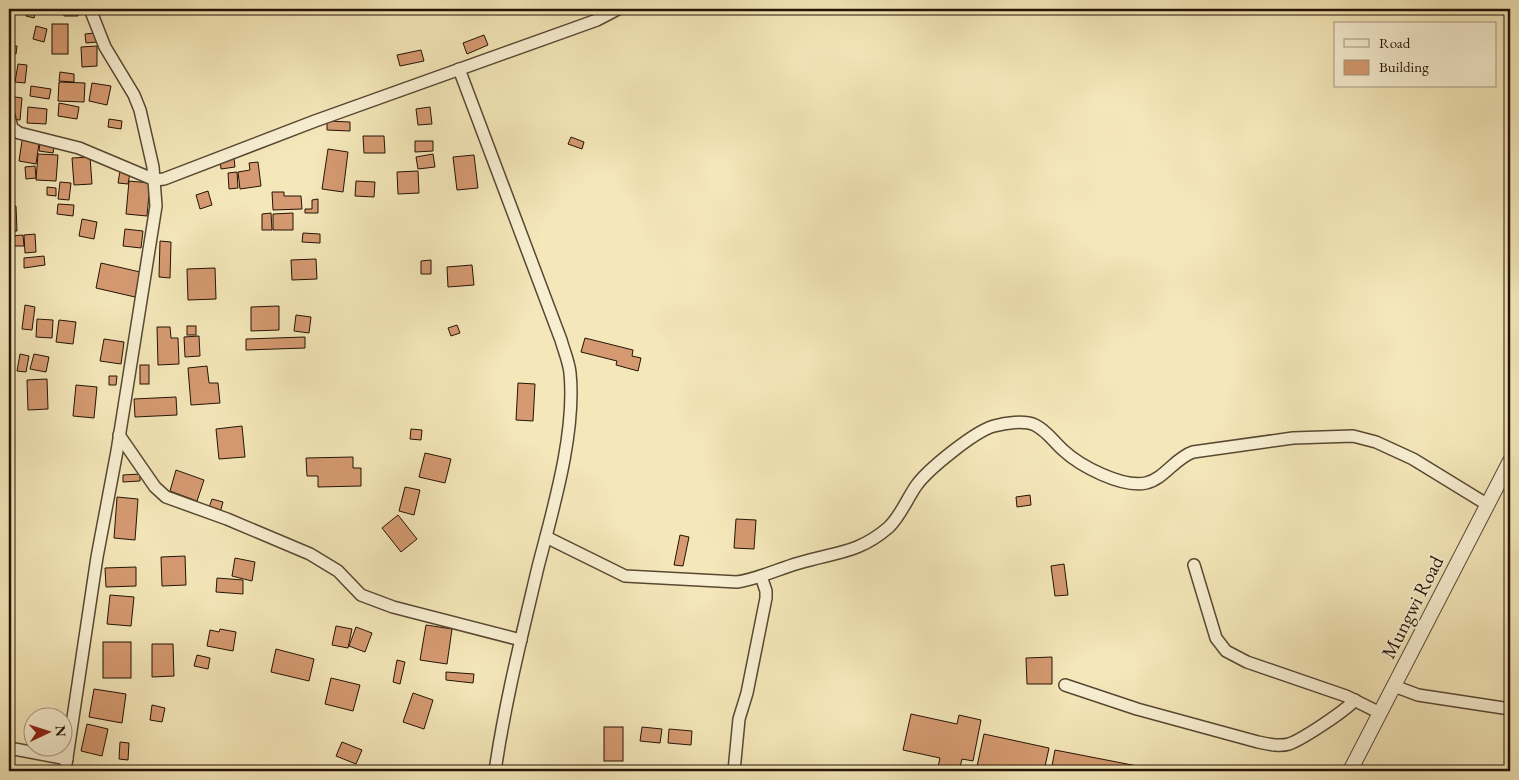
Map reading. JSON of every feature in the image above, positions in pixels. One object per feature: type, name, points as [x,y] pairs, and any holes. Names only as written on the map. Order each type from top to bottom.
[{"type":"street","points":[[65,771],[97,557],[156,219],[155,180],[140,110],[134,95],[105,48],[90,9]]},
{"type":"street","points":[[9,116],[10,131],[79,148],[155,180],[173,178],[315,121],[597,20],[618,9]]},
{"type":"street","points":[[458,70],[555,324],[570,370],[569,423],[546,537],[503,716],[494,771]]},
{"type":"street","points":[[546,537],[625,576],[737,582],[800,562],[849,552],[864,545],[890,526],[928,471],[975,436],[992,426],[1012,422],[1033,424],[1047,433],[1080,464],[1120,480],[1134,483],[1146,482],[1160,476],[1178,459],[1193,452],[1293,438],[1353,436],[1376,442],[1406,455],[1488,505]]},
{"type":"street","points":[[119,435],[155,487],[166,497],[227,519],[310,554],[338,571],[361,595],[393,607],[521,640]]},
{"type":"street","name":"Mungwi Road","points":[[1350,771],[1510,461]]},
{"type":"street","points":[[1194,565],[1216,638],[1226,651],[1247,662],[1355,700],[1380,713]]},
{"type":"street","points":[[734,771],[739,718],[747,693],[766,598],[766,591],[760,576]]},
{"type":"street","points":[[1065,685],[1137,709],[1258,742],[1277,745],[1289,744],[1335,717],[1355,700]]},
{"type":"street","points":[[1394,686],[1418,695],[1510,708]]},
{"type":"street","points":[[9,748],[67,759]]},
{"type":"building","points":[[28,9],[36,9],[34,18],[26,16]]},
{"type":"building","points":[[64,9],[79,9],[78,16],[64,16]]},
{"type":"building","points":[[52,24],[68,24],[68,54],[52,54]]},
{"type":"building","points":[[36,26],[47,29],[44,42],[33,39]]},
{"type":"building","points":[[96,33],[97,42],[86,43],[85,34]]},
{"type":"building","points":[[484,35],[488,45],[467,54],[463,43]]},
{"type":"building","points":[[9,46],[17,46],[16,54],[9,54]]},
{"type":"building","points":[[97,46],[97,66],[82,67],[81,47]]},
{"type":"building","points":[[421,50],[424,61],[400,66],[397,55]]},
{"type":"building","points":[[18,64],[27,65],[25,83],[15,82]]},
{"type":"building","points":[[60,72],[74,74],[74,82],[59,81]]},
{"type":"building","points":[[59,82],[85,83],[84,102],[58,101]]},
{"type":"building","points":[[92,83],[111,86],[107,105],[89,101]]},
{"type":"building","points":[[31,86],[51,89],[49,99],[30,96]]},
{"type":"building","points":[[9,96],[22,98],[20,120],[9,119]]},
{"type":"building","points":[[59,103],[79,107],[77,119],[58,116]]},
{"type":"building","points":[[28,107],[47,109],[46,124],[27,123]]},
{"type":"building","points":[[430,107],[432,124],[418,125],[416,109]]},
{"type":"building","points":[[109,119],[122,121],[121,129],[108,127]]},
{"type":"building","points":[[327,121],[350,122],[350,131],[327,130]]},
{"type":"building","points":[[23,134],[40,136],[36,164],[19,161]]},
{"type":"building","points":[[41,135],[56,137],[53,153],[39,151]]},
{"type":"building","points":[[363,136],[384,136],[385,153],[364,153]]},
{"type":"building","points":[[571,137],[584,142],[582,149],[568,144]]},
{"type":"building","points":[[415,141],[433,141],[433,151],[415,152]]},
{"type":"building","points":[[328,149],[348,152],[343,192],[322,189]]},
{"type":"building","points":[[38,154],[58,155],[56,181],[36,180]]},
{"type":"building","points":[[433,154],[435,167],[418,169],[416,157]]},
{"type":"building","points":[[474,155],[478,188],[457,190],[453,157]]},
{"type":"building","points":[[90,157],[92,184],[74,185],[72,158]]},
{"type":"building","points":[[234,158],[235,167],[221,169],[220,160]]},
{"type":"building","points":[[258,162],[261,186],[240,189],[238,172],[250,170],[249,163]]},
{"type":"building","points":[[35,166],[36,178],[26,179],[25,167]]},
{"type":"building","points":[[120,171],[130,173],[128,184],[118,183]]},
{"type":"building","points":[[418,171],[419,193],[398,194],[397,172]]},
{"type":"building","points":[[237,172],[238,188],[229,189],[228,173]]},
{"type":"building","points":[[129,181],[150,183],[147,216],[126,214]]},
{"type":"building","points":[[356,181],[375,182],[374,197],[355,196]]},
{"type":"building","points":[[60,182],[71,183],[69,200],[58,199]]},
{"type":"building","points":[[47,187],[56,188],[56,196],[47,195]]},
{"type":"building","points":[[208,191],[212,205],[200,209],[196,195]]},
{"type":"building","points":[[272,192],[284,192],[284,196],[301,196],[302,209],[273,210]]},
{"type":"building","points":[[318,199],[318,213],[305,213],[305,209],[312,209],[312,200]]},
{"type":"building","points":[[58,204],[74,205],[73,216],[57,214]]},
{"type":"building","points":[[9,206],[16,206],[17,231],[9,231]]},
{"type":"building","points":[[271,213],[272,230],[262,230],[262,214]]},
{"type":"building","points":[[293,213],[293,230],[273,230],[273,214]]},
{"type":"building","points":[[82,219],[97,222],[94,239],[79,236]]},
{"type":"building","points":[[125,229],[143,231],[141,248],[123,246]]},
{"type":"building","points":[[303,233],[320,234],[320,243],[302,242]]},
{"type":"building","points":[[35,234],[36,252],[25,253],[24,235]]},
{"type":"building","points":[[23,235],[24,246],[9,246],[9,236]]},
{"type":"building","points":[[160,241],[171,242],[170,278],[159,277]]},
{"type":"building","points":[[44,256],[45,265],[24,268],[24,258]]},
{"type":"building","points":[[316,259],[317,279],[292,280],[291,260]]},
{"type":"building","points":[[431,260],[431,274],[421,274],[421,261]]},
{"type":"building","points":[[101,263],[140,272],[135,297],[96,288]]},
{"type":"building","points":[[472,265],[474,285],[448,287],[447,267]]},
{"type":"building","points":[[215,268],[216,299],[188,300],[187,269]]},
{"type":"building","points":[[25,305],[35,307],[32,330],[22,329]]},
{"type":"building","points":[[279,306],[279,330],[251,331],[251,307]]},
{"type":"building","points":[[296,315],[311,317],[309,333],[294,331]]},
{"type":"building","points":[[37,319],[53,320],[52,338],[36,337]]},
{"type":"building","points":[[59,320],[76,322],[73,344],[56,342]]},
{"type":"building","points":[[457,325],[460,333],[451,336],[448,328]]},
{"type":"building","points":[[187,326],[196,326],[196,335],[187,335]]},
{"type":"building","points":[[157,327],[170,327],[171,338],[178,338],[179,364],[158,365]]},
{"type":"building","points":[[199,336],[200,356],[185,357],[184,337]]},
{"type":"building","points":[[305,337],[305,348],[246,350],[246,339]]},
{"type":"building","points":[[585,338],[633,350],[632,356],[641,358],[638,371],[616,365],[617,361],[581,352]]},
{"type":"building","points":[[104,339],[124,342],[121,364],[100,361]]},
{"type":"building","points":[[20,354],[29,356],[26,372],[17,371]]},
{"type":"building","points":[[34,354],[49,357],[46,372],[30,369]]},
{"type":"building","points":[[140,365],[149,365],[149,384],[140,384]]},
{"type":"building","points":[[207,366],[209,383],[218,383],[220,403],[191,405],[188,368]]},
{"type":"building","points":[[109,376],[117,376],[116,385],[109,385]]},
{"type":"building","points":[[47,379],[48,409],[28,410],[27,380]]},
{"type":"building","points":[[518,383],[535,384],[533,421],[516,420]]},
{"type":"building","points":[[76,385],[97,387],[94,418],[73,416]]},
{"type":"building","points":[[176,397],[177,415],[135,417],[134,399]]},
{"type":"building","points":[[242,426],[245,457],[219,459],[216,429]]},
{"type":"building","points":[[411,429],[422,430],[421,440],[410,439]]},
{"type":"building","points":[[425,453],[451,459],[445,483],[419,477]]},
{"type":"building","points":[[353,457],[353,468],[361,468],[361,486],[318,487],[318,476],[307,476],[306,458]]},
{"type":"building","points":[[176,470],[204,480],[197,501],[170,491]]},
{"type":"building","points":[[140,474],[140,481],[123,482],[123,475]]},
{"type":"building","points":[[405,487],[420,490],[414,515],[399,511]]},
{"type":"building","points":[[1030,495],[1031,505],[1017,507],[1016,497]]},
{"type":"building","points":[[117,497],[138,499],[135,540],[114,538]]},
{"type":"building","points":[[212,499],[223,502],[219,517],[207,513]]},
{"type":"building","points":[[398,515],[417,539],[401,552],[382,528]]},
{"type":"building","points":[[736,519],[756,520],[754,549],[734,548]]},
{"type":"building","points":[[680,535],[689,537],[683,566],[674,565]]},
{"type":"building","points":[[185,556],[186,585],[162,586],[161,557]]},
{"type":"building","points":[[235,558],[255,562],[252,581],[232,576]]},
{"type":"building","points":[[1064,564],[1068,595],[1055,596],[1051,566]]},
{"type":"building","points":[[136,567],[136,586],[106,587],[105,568]]},
{"type":"building","points":[[217,578],[243,580],[243,594],[216,592]]},
{"type":"building","points":[[110,595],[134,597],[131,626],[107,624]]},
{"type":"building","points":[[426,625],[452,629],[447,664],[420,660]]},
{"type":"building","points":[[336,626],[352,629],[348,648],[332,645]]},
{"type":"building","points":[[356,627],[372,633],[365,652],[349,646]]},
{"type":"building","points":[[220,629],[236,632],[233,651],[207,646],[210,630],[219,632]]},
{"type":"building","points":[[103,642],[131,642],[131,678],[103,678]]},
{"type":"building","points":[[152,644],[173,644],[174,676],[152,677]]},
{"type":"building","points":[[276,649],[314,659],[309,681],[271,672]]},
{"type":"building","points":[[197,655],[210,658],[208,669],[194,666]]},
{"type":"building","points":[[1052,657],[1052,684],[1027,684],[1026,658]]},
{"type":"building","points":[[397,660],[405,662],[400,684],[393,682]]},
{"type":"building","points":[[446,672],[474,674],[473,683],[446,680]]},
{"type":"building","points":[[331,678],[360,685],[353,711],[325,704]]},
{"type":"building","points":[[94,689],[126,694],[122,723],[89,717]]},
{"type":"building","points":[[413,693],[433,700],[424,729],[403,722]]},
{"type":"building","points":[[152,705],[165,708],[162,722],[150,720]]},
{"type":"building","points":[[911,714],[957,724],[959,715],[981,720],[973,761],[962,759],[959,771],[937,771],[940,758],[903,750]]},
{"type":"building","points":[[87,724],[108,729],[102,756],[81,751]]},
{"type":"building","points":[[604,727],[623,727],[623,761],[604,761]]},
{"type":"building","points":[[642,727],[662,729],[660,743],[640,741]]},
{"type":"building","points":[[669,729],[692,731],[691,745],[668,743]]},
{"type":"building","points":[[984,734],[1049,748],[1044,771],[976,771]]},
{"type":"building","points":[[120,742],[129,743],[128,760],[119,759]]},
{"type":"building","points":[[342,742],[362,750],[356,764],[336,756]]},
{"type":"building","points":[[1055,750],[1163,771],[1051,771]]}]
